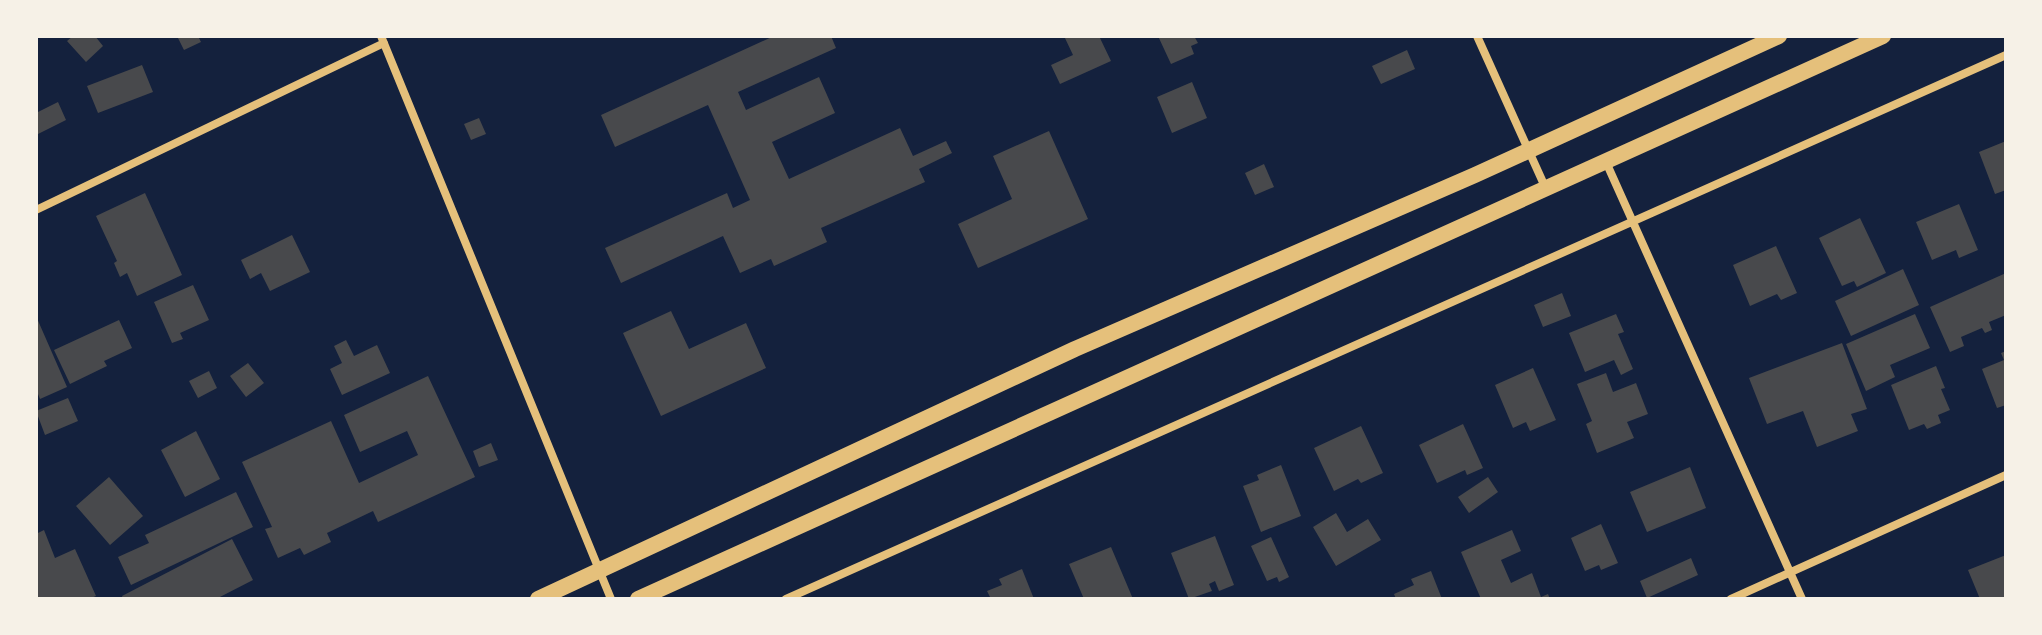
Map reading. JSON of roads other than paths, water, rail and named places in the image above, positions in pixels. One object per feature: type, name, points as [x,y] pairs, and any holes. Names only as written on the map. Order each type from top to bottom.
[{"type":"main road","points":[[538,599],[1075,349],[1779,36]]},
{"type":"main road","points":[[638,599],[1883,36]]},
{"type":"street","points":[[1477,36],[1546,189]]},
{"type":"street","points":[[36,210],[383,40],[611,599]]},
{"type":"street","points":[[786,599],[2006,55]]},
{"type":"street","points":[[1606,162],[1802,599]]},
{"type":"street","points":[[1731,599],[2006,475]]}]
